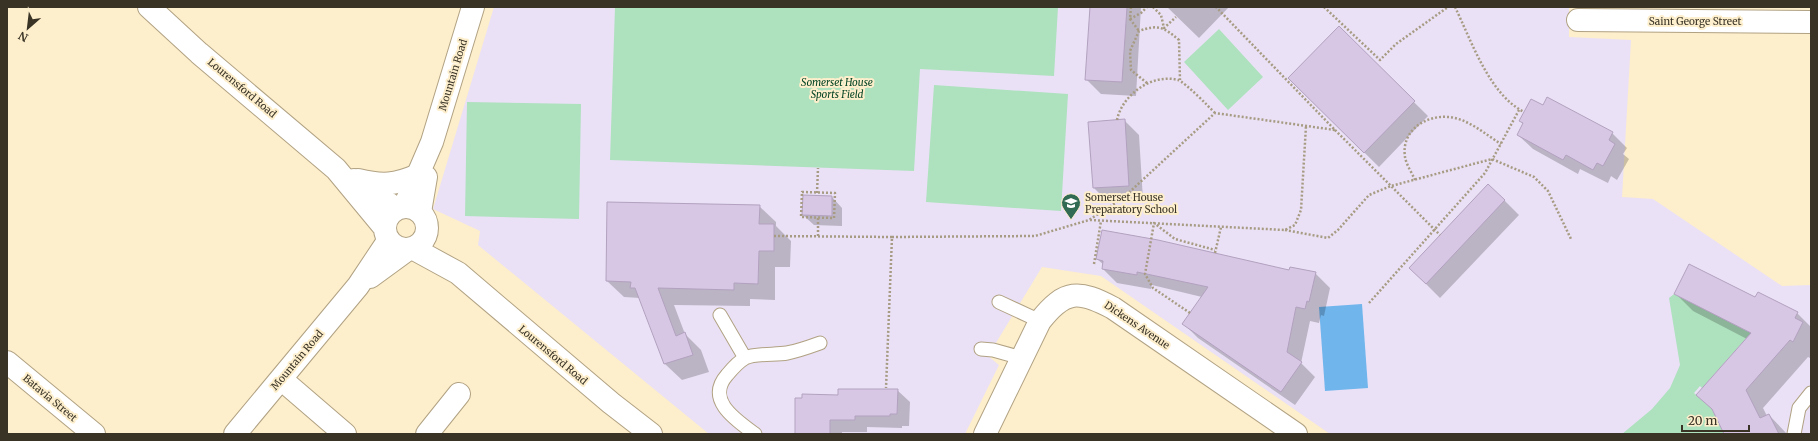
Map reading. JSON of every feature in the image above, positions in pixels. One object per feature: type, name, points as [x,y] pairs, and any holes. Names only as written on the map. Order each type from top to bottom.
[{"type":"street","name":"Lourensford Road","points":[[149,7],[199,53],[343,173],[405,228],[442,250],[458,273],[611,403],[651,434]]},
{"type":"street","name":"Mountain Road","points":[[235,434],[405,228],[473,7]]},
{"type":"street","name":"Saint George Street","points":[[1578,20],[1811,22]]},
{"type":"street","name":"Mountain Road","points":[[405,228],[418,175],[432,142]]},
{"type":"street","points":[[343,173],[373,184],[397,183],[418,175]]},
{"type":"street","name":"Dickens Avenue","points":[[985,434],[1040,321],[1052,306],[1067,297],[1080,295],[1096,299],[1113,308],[1296,434]]},
{"type":"street","name":"Batavia Street","points":[[7,362],[94,434]]},
{"type":"street","points":[[281,379],[346,434]]},
{"type":"street","points":[[427,434],[460,394]]},
{"type":"lane","points":[[1000,302],[1040,321]]},
{"type":"lane","points":[[720,315],[746,358]]},
{"type":"lane","points":[[755,434],[739,423],[722,406],[719,394],[721,381],[734,366],[746,358],[787,353],[820,343]]},
{"type":"lane","points":[[982,349],[992,350],[1022,358]]},
{"type":"lane","points":[[1794,434],[1799,408],[1811,393]]},
{"type":"path","points":[[1131,7],[1130,19],[1139,32]]},
{"type":"path","points":[[1130,19],[1141,13],[1147,7]]},
{"type":"path","points":[[1153,7],[1162,15],[1164,28]]},
{"type":"path","points":[[1216,7],[1335,130],[1440,235]]},
{"type":"path","points":[[1324,7],[1380,60],[1396,44],[1448,7]]},
{"type":"path","points":[[1454,7],[1490,80],[1512,105],[1524,112]]},
{"type":"path","points":[[1164,28],[1176,17]]},
{"type":"path","points":[[1147,83],[1132,70],[1130,51],[1139,32],[1151,27],[1164,28],[1179,40],[1180,80]]},
{"type":"path","points":[[1118,120],[1119,111],[1132,95],[1147,83],[1167,79],[1180,80],[1215,113],[1335,130]]},
{"type":"path","points":[[1368,303],[1485,173],[1519,110]]},
{"type":"path","points":[[774,236],[1035,236],[1089,220],[1123,198],[1215,113]]},
{"type":"path","points":[[1414,180],[1405,158],[1405,143],[1412,130],[1428,119],[1449,117],[1460,121],[1500,144]]},
{"type":"path","points":[[1285,230],[1295,225],[1301,210],[1306,126]]},
{"type":"path","points":[[1089,220],[1285,230],[1328,238],[1338,230],[1369,195],[1391,186],[1492,159],[1534,177],[1544,186],[1556,206],[1571,239]]},
{"type":"path","points":[[817,193],[818,168]]},
{"type":"path","points":[[802,192],[835,193],[834,218],[818,218],[801,217],[802,192]]},
{"type":"path","points":[[818,218],[818,236]]},
{"type":"path","points":[[1094,264],[1101,221]]},
{"type":"path","points":[[1154,223],[1175,239],[1215,252],[1221,227]]},
{"type":"path","points":[[1154,223],[1145,274],[1153,288],[1190,313]]},
{"type":"path","points":[[886,388],[892,237]]},
{"type":"shaded area","name":"Somerset House Preparatory School","points":[[494,7],[1569,7],[1569,37],[1631,40],[1622,197],[1653,199],[1782,286],[1811,285],[1811,434],[1330,434],[1101,276],[1042,267],[988,356],[999,365],[965,434],[709,434],[478,245],[480,231],[433,209]]},
{"type":"green space","name":"Somerset House Sports Field","points":[[615,7],[1058,7],[1054,76],[920,69],[914,171],[610,160]]},
{"type":"green space","points":[[1219,29],[1263,77],[1228,110],[1184,62]]},
{"type":"green space","points":[[934,85],[1068,94],[1061,211],[926,202]]},
{"type":"green space","points":[[467,102],[581,104],[579,219],[465,216]]},
{"type":"green space","points":[[1674,294],[1751,333],[1702,388],[1700,386],[1694,393],[1712,409],[1724,434],[1622,434],[1652,409],[1670,388],[1680,365],[1669,298]]},
{"type":"water","points":[[1362,304],[1368,388],[1325,391],[1319,307]]},
{"type":"building","points":[[1090,7],[1127,7],[1122,82],[1085,80]]},
{"type":"building","points":[[1339,26],[1415,101],[1364,153],[1288,78]]},
{"type":"building","points":[[1547,97],[1613,132],[1609,140],[1615,144],[1603,166],[1597,163],[1593,170],[1566,155],[1563,160],[1517,135],[1523,123],[1519,121],[1531,99],[1543,105]]},
{"type":"building","points":[[1125,119],[1129,186],[1093,188],[1088,122]]},
{"type":"building","points":[[1488,184],[1505,200],[1426,284],[1409,268]]},
{"type":"building","points":[[803,195],[832,196],[832,216],[802,215]]},
{"type":"building","points":[[607,202],[760,205],[759,224],[774,224],[774,251],[759,251],[758,284],[734,283],[734,290],[658,288],[676,336],[685,332],[693,355],[664,364],[635,288],[630,288],[631,282],[606,281]]},
{"type":"building","points":[[1102,230],[1158,240],[1289,270],[1290,267],[1316,272],[1309,302],[1307,301],[1305,309],[1296,307],[1287,352],[1302,362],[1281,392],[1182,324],[1208,287],[1137,272],[1137,275],[1102,269],[1103,261],[1096,259]]},
{"type":"building","points":[[1689,264],[1755,297],[1758,292],[1798,312],[1795,318],[1803,322],[1793,342],[1790,340],[1746,390],[1760,418],[1769,414],[1779,434],[1724,434],[1712,409],[1696,395],[1751,333],[1674,294]]},
{"type":"building","points":[[838,389],[898,389],[897,414],[890,414],[890,416],[855,416],[855,420],[830,420],[830,434],[795,434],[795,398],[802,398],[802,394],[838,395]]},
{"type":"place","name":"Somerset House Preparatory School","points":[[1071,220]]}]
